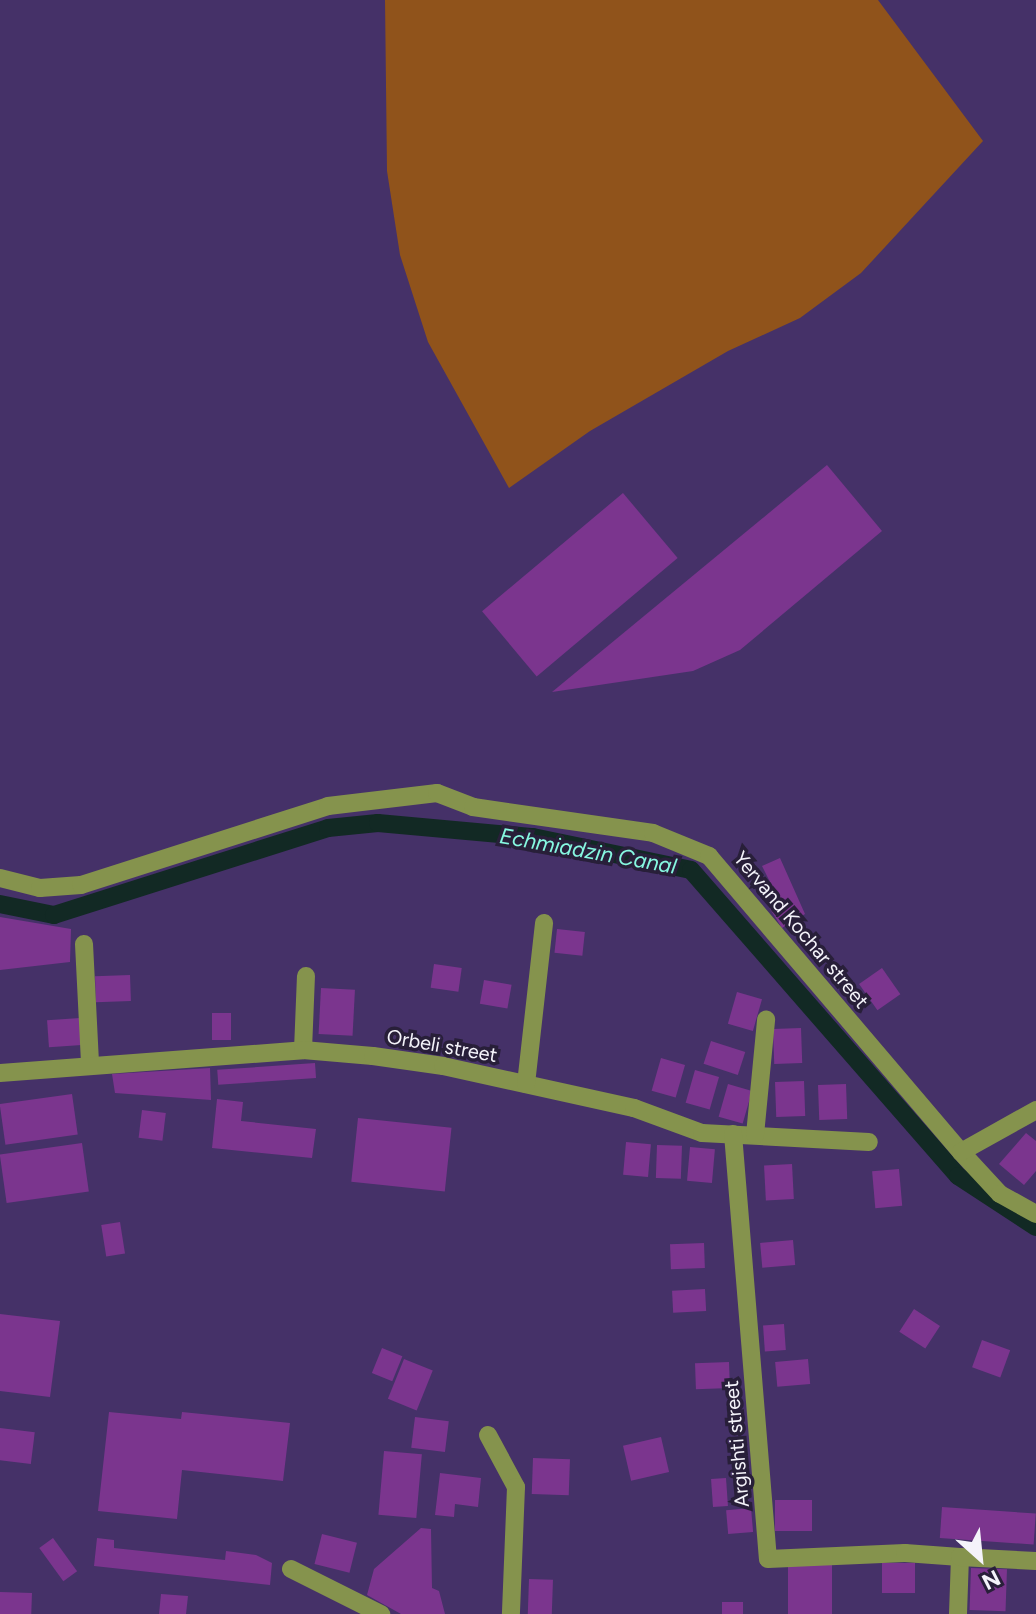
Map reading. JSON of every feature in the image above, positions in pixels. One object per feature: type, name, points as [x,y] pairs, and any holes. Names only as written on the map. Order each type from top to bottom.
[{"type":"street","name":"Yervand Kochar street","points":[[0,878],[40,888],[81,885],[328,806],[437,793],[473,807],[653,833],[709,856],[961,1152],[1000,1194],[1036,1214]]},
{"type":"street","points":[[526,1084],[544,923]]},
{"type":"street","points":[[84,944],[90,1063]]},
{"type":"street","points":[[303,1050],[306,976]]},
{"type":"street","points":[[755,1135],[766,1020]]},
{"type":"street","name":"Orbeli street","points":[[0,1073],[90,1063],[303,1050],[443,1066],[634,1108],[702,1133],[869,1142]]},
{"type":"street","points":[[961,1152],[1036,1110]]},
{"type":"street","name":"Argishti street","points":[[733,1134],[768,1559],[905,1553],[960,1557]]},
{"type":"street","points":[[488,1435],[516,1487],[511,1614]]},
{"type":"street","points":[[958,1614],[960,1557],[1036,1561]]},
{"type":"street","points":[[291,1569],[381,1614]]},
{"type":"shaded area","points":[[385,0],[878,0],[983,141],[861,273],[800,318],[728,351],[590,431],[509,488],[428,342],[400,255],[387,171]]},
{"type":"building","points":[[827,465],[882,531],[740,650],[693,671],[552,692]]},
{"type":"building","points":[[623,493],[678,558],[537,676],[482,611]]},
{"type":"building","points":[[780,858],[805,914],[782,928],[760,893],[772,886],[762,866]]},
{"type":"building","points":[[0,917],[71,929],[70,962],[0,970]]},
{"type":"building","points":[[557,929],[585,932],[582,956],[554,953]]},
{"type":"building","points":[[434,964],[462,968],[458,992],[431,988]]},
{"type":"building","points":[[882,968],[900,994],[877,1010],[859,984]]},
{"type":"building","points":[[130,975],[131,1001],[96,1002],[95,976]]},
{"type":"building","points":[[484,980],[512,985],[507,1008],[480,1004]]},
{"type":"building","points":[[321,988],[355,990],[353,1036],[319,1034]]},
{"type":"building","points":[[737,992],[762,999],[753,1031],[728,1024]]},
{"type":"building","points":[[212,1013],[231,1013],[231,1040],[212,1040]]},
{"type":"building","points":[[80,1018],[82,1045],[49,1047],[47,1020]]},
{"type":"building","points":[[801,1028],[802,1063],[774,1064],[773,1029]]},
{"type":"building","points":[[711,1041],[745,1052],[738,1075],[704,1064]]},
{"type":"building","points":[[661,1058],[685,1065],[676,1098],[652,1091]]},
{"type":"building","points":[[315,1063],[316,1078],[218,1085],[217,1070]]},
{"type":"building","points":[[210,1068],[211,1100],[115,1093],[112,1074]]},
{"type":"building","points":[[695,1070],[719,1077],[710,1110],[686,1103]]},
{"type":"building","points":[[804,1081],[805,1116],[776,1117],[775,1082]]},
{"type":"building","points":[[728,1084],[752,1091],[743,1124],[719,1117]]},
{"type":"building","points":[[846,1084],[847,1119],[819,1120],[818,1085]]},
{"type":"building","points":[[72,1094],[78,1135],[5,1145],[0,1104]]},
{"type":"building","points":[[217,1099],[243,1102],[241,1121],[316,1129],[312,1158],[212,1148]]},
{"type":"building","points":[[142,1110],[166,1113],[162,1141],[139,1138]]},
{"type":"building","points":[[358,1118],[451,1128],[445,1191],[351,1182]]},
{"type":"building","points":[[1026,1133],[1036,1141],[1036,1171],[1024,1185],[999,1164]]},
{"type":"building","points":[[626,1142],[651,1144],[648,1177],[623,1175]]},
{"type":"building","points":[[82,1143],[89,1192],[7,1203],[0,1155]]},
{"type":"building","points":[[657,1145],[682,1146],[681,1179],[656,1178]]},
{"type":"building","points":[[690,1147],[715,1149],[712,1183],[687,1181]]},
{"type":"building","points":[[792,1164],[794,1199],[766,1200],[764,1165]]},
{"type":"building","points":[[899,1169],[902,1206],[875,1208],[872,1171]]},
{"type":"building","points":[[120,1222],[125,1254],[106,1257],[101,1225]]},
{"type":"building","points":[[793,1240],[795,1265],[762,1268],[760,1243]]},
{"type":"building","points":[[704,1243],[705,1268],[671,1269],[670,1244]]},
{"type":"building","points":[[705,1289],[706,1311],[673,1313],[672,1291]]},
{"type":"building","points":[[914,1309],[940,1326],[925,1349],[899,1332]]},
{"type":"building","points":[[0,1314],[60,1321],[50,1397],[0,1391]]},
{"type":"building","points":[[784,1324],[786,1350],[765,1351],[763,1325]]},
{"type":"building","points":[[982,1340],[1010,1350],[1000,1378],[972,1367]]},
{"type":"building","points":[[382,1348],[402,1356],[392,1381],[372,1373]]},
{"type":"building","points":[[404,1359],[433,1371],[417,1410],[388,1399]]},
{"type":"building","points":[[808,1359],[810,1384],[777,1387],[775,1362]]},
{"type":"building","points":[[729,1362],[730,1388],[696,1389],[695,1363]]},
{"type":"building","points":[[109,1412],[181,1419],[182,1412],[290,1423],[283,1481],[182,1470],[177,1519],[98,1511]]},
{"type":"building","points":[[415,1417],[449,1421],[445,1452],[411,1448]]},
{"type":"building","points":[[0,1428],[35,1432],[31,1464],[0,1460]]},
{"type":"building","points":[[661,1437],[669,1472],[631,1481],[623,1446]]},
{"type":"building","points":[[384,1451],[422,1454],[416,1518],[378,1515]]},
{"type":"building","points":[[533,1458],[570,1459],[569,1495],[532,1494]]},
{"type":"building","points":[[440,1473],[481,1478],[478,1507],[455,1504],[454,1517],[435,1515]]},
{"type":"building","points":[[726,1478],[728,1506],[713,1507],[711,1479]]},
{"type":"building","points":[[775,1500],[812,1500],[812,1531],[775,1531]]},
{"type":"building","points":[[942,1507],[1036,1514],[1034,1544],[940,1538]]},
{"type":"building","points":[[751,1508],[753,1532],[728,1534],[726,1510]]},
{"type":"building","points":[[421,1528],[431,1529],[432,1588],[439,1591],[445,1614],[401,1614],[367,1595],[374,1569]]},
{"type":"building","points":[[322,1534],[357,1543],[349,1573],[315,1564]]},
{"type":"building","points":[[53,1538],[77,1571],[63,1581],[39,1548]]},
{"type":"building","points":[[97,1538],[114,1540],[114,1548],[225,1560],[226,1551],[256,1555],[272,1563],[270,1585],[94,1566]]},
{"type":"building","points":[[882,1563],[915,1563],[915,1593],[882,1593]]},
{"type":"building","points":[[788,1564],[832,1564],[832,1614],[788,1614]]},
{"type":"building","points":[[971,1568],[1007,1569],[1006,1611],[970,1610]]},
{"type":"building","points":[[529,1579],[553,1580],[552,1614],[528,1614]]},
{"type":"building","points":[[0,1592],[32,1593],[31,1614],[0,1614]]},
{"type":"building","points":[[161,1594],[188,1596],[186,1614],[159,1614]]},
{"type":"building","points":[[722,1602],[743,1602],[743,1614],[722,1614]]},
{"type":"waterway","name":"Echmiadzin Canal","points":[[0,904],[54,915],[328,828],[378,823],[533,837],[691,870],[958,1176],[1036,1227]]}]
